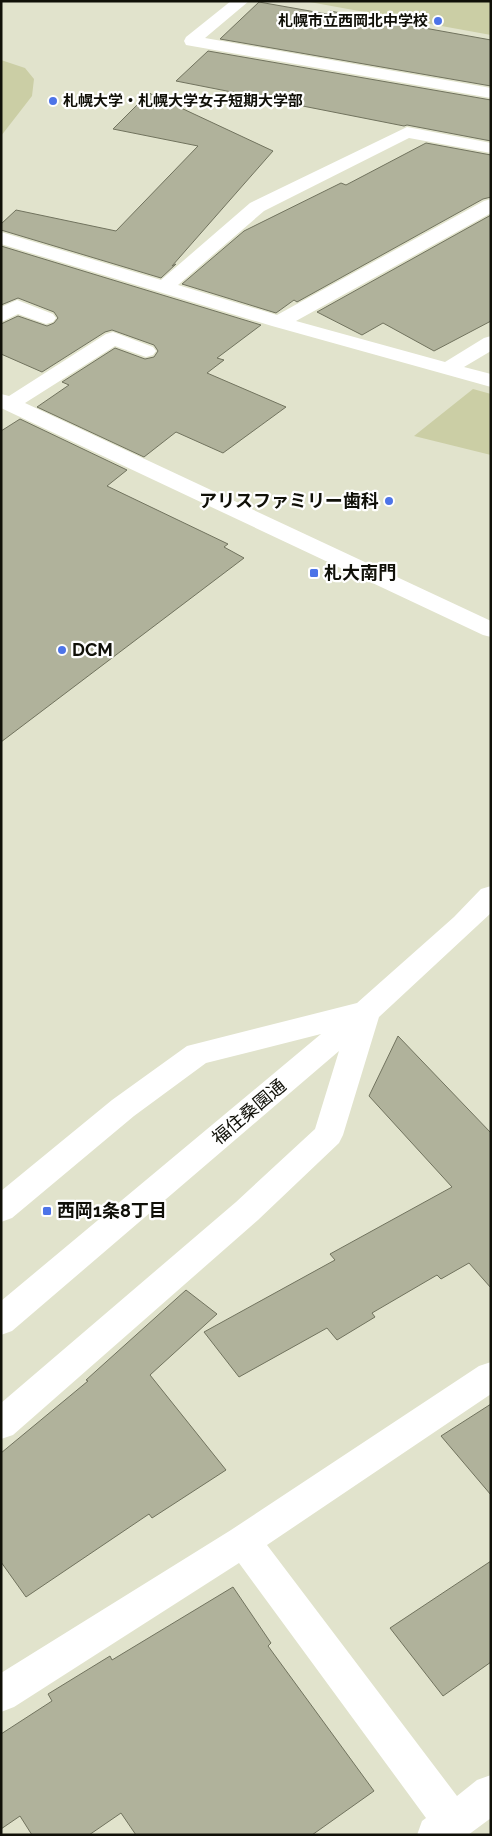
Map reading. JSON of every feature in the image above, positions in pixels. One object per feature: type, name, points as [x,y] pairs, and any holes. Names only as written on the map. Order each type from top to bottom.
[{"type":"street","points":[[241,1],[192,41],[491,93]]},
{"type":"street","points":[[163,288],[257,207],[407,132],[491,148]]},
{"type":"street","points":[[279,322],[491,205]]},
{"type":"street","points":[[1,238],[279,322],[491,381]]},
{"type":"street","points":[[1,316],[17,306],[46,318]]},
{"type":"street","points":[[6,402],[113,338],[146,352]]},
{"type":"street","points":[[447,369],[491,342]]},
{"type":"street","points":[[6,402],[491,630]]},
{"type":"street","name":"福住桑園通","points":[[1,1321],[366,1012],[464,924],[491,896]]},
{"type":"street","points":[[1,1209],[123,1108],[197,1054],[366,1012]]},
{"type":"street","points":[[1,1424],[247,1211],[328,1135],[366,1012]]},
{"type":"street","points":[[1,1694],[243,1541],[491,1376]]},
{"type":"street","points":[[243,1541],[445,1829],[491,1794]]},
{"type":"green space","name":"札幌市立西岡北中学校","points":[[304,1],[491,1],[491,35]]},
{"type":"green space","points":[[1,60],[25,68],[34,79],[32,96],[1,136]]},
{"type":"green space","points":[[473,389],[491,394],[491,455],[414,436]]},
{"type":"building","points":[[259,2],[327,14],[330,11],[491,40],[491,86],[220,39]]},
{"type":"building","points":[[208,51],[491,100],[491,141],[404,126],[176,81]]},
{"type":"building","points":[[149,93],[273,151],[172,266],[176,264],[161,278],[1,230],[1,224],[16,210],[116,231],[198,146],[113,129]]},
{"type":"building","points":[[426,143],[491,155],[491,197],[483,199],[297,302],[294,300],[276,313],[182,284],[244,231],[341,183],[346,185]]},
{"type":"building","points":[[491,215],[491,321],[434,351],[383,323],[362,335],[317,312]]},
{"type":"building","points":[[1,246],[261,325],[217,358],[224,360],[207,373],[286,407],[223,453],[176,432],[144,457],[37,407],[69,385],[62,382],[115,348],[145,359],[154,357],[158,351],[154,345],[112,330],[105,332],[42,372],[1,354],[1,324],[18,316],[47,326],[54,323],[58,318],[54,312],[18,298],[1,305]]},
{"type":"building","name":"DCM","points":[[20,419],[127,470],[107,486],[228,544],[224,547],[244,558],[1,742],[1,431]]},
{"type":"building","points":[[398,1036],[491,1133],[491,1288],[469,1263],[441,1279],[437,1275],[372,1313],[375,1317],[337,1340],[327,1328],[239,1377],[204,1332],[335,1260],[330,1254],[452,1187],[369,1096]]},
{"type":"building","points":[[186,1290],[217,1314],[150,1375],[226,1470],[152,1518],[149,1514],[26,1597],[1,1562],[1,1453],[88,1381],[86,1380]]},
{"type":"building","points":[[491,1404],[491,1495],[441,1436]]},
{"type":"building","points":[[491,1561],[491,1662],[443,1696],[390,1628]]},
{"type":"building","points":[[233,1587],[271,1643],[268,1646],[374,1791],[312,1835],[136,1835],[121,1813],[89,1835],[32,1835],[20,1816],[1,1829],[1,1734],[52,1701],[48,1694],[110,1656],[112,1660]]},
{"type":"place","name":"札幌市立西岡北中学校","points":[[438,21]]},
{"type":"place","name":"札幌大学・札幌大学女子短期大学部","points":[[53,101]]},
{"type":"place","name":"アリスファミリー歯科","points":[[389,501]]},
{"type":"place","name":"札大南門","points":[[314,573]]},
{"type":"place","name":"DCM","points":[[62,650]]},
{"type":"place","name":"西岡1条8丁目","points":[[47,1211]]}]
